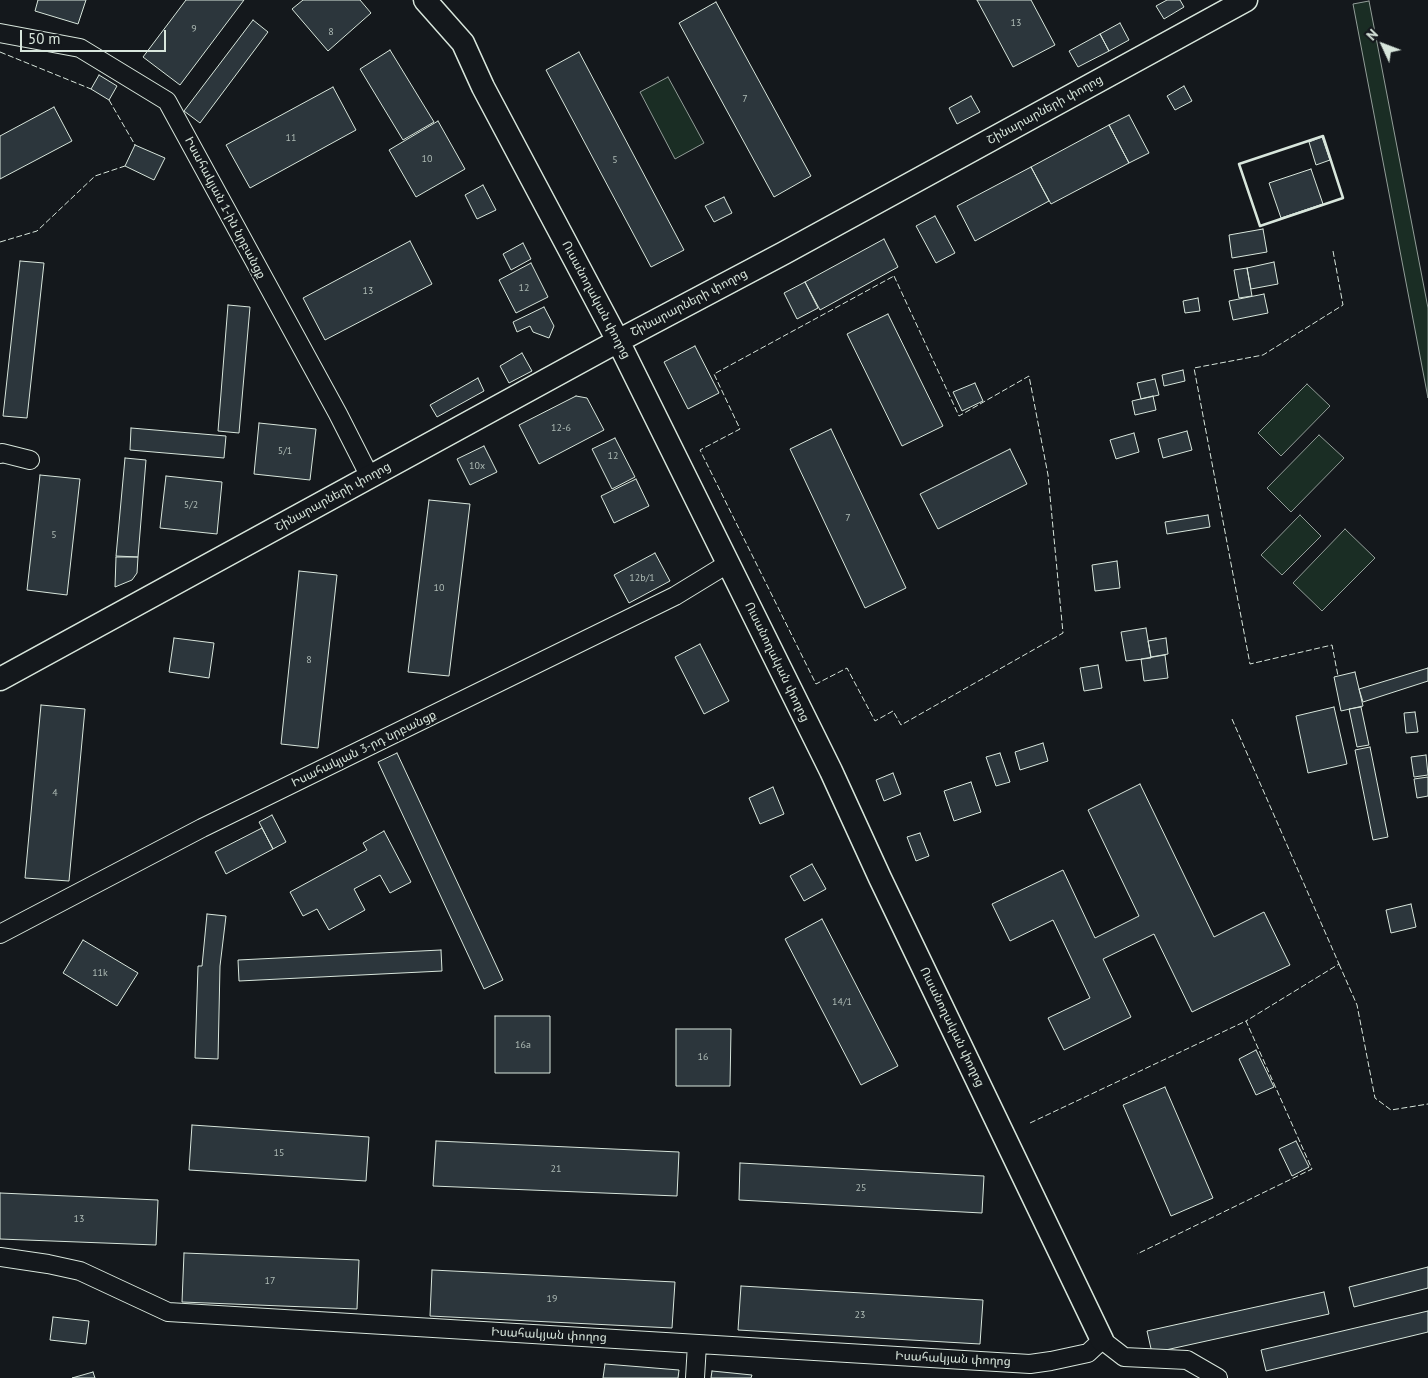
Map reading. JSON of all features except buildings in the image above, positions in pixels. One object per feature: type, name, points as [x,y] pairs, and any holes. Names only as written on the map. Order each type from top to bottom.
[{"type":"street","name":"Ուսանողական փողոց","points":[[425,0],[463,43],[483,87],[618,341],[831,771],[1102,1340]]},
{"type":"street","name":"Շինարարների փողոց","points":[[0,680],[1245,0]]},
{"type":"street","name":"Իսահակյան 1-ին նրբանցք","points":[[0,33],[80,48],[167,101],[338,414],[370,477]]},
{"type":"street","points":[[0,454],[30,460]]},
{"type":"street","name":"Իսահակյան 3-րդ նրբանցք","points":[[0,934],[211,824],[675,596],[729,563]]},
{"type":"street","name":"Իսահակյան փողոց","points":[[0,1257],[80,1271],[168,1312],[1030,1364],[1088,1353],[1102,1340]]},
{"type":"street","points":[[1102,1340],[1124,1357],[1186,1360],[1218,1378]]},
{"type":"street","points":[[695,1378],[697,1344]]},
{"type":"green space","points":[[1369,1],[1428,308],[1428,398],[1353,4]]},
{"type":"green space","points":[[668,77],[704,143],[675,159],[640,92]]},
{"type":"green space","points":[[1307,384],[1330,406],[1281,456],[1258,433]]},
{"type":"green space","points":[[1319,435],[1344,458],[1291,512],[1267,488]]},
{"type":"green space","points":[[1300,515],[1321,536],[1282,575],[1261,555]]},
{"type":"green space","points":[[1345,529],[1375,558],[1322,611],[1293,583]]},
{"type":"fence","points":[[0,52],[91,89]]},
{"type":"fence","points":[[109,100],[135,145]]},
{"type":"fence","points":[[0,242],[37,231],[95,176],[125,166]]},
{"type":"fence","points":[[1333,251],[1343,305],[1263,355],[1194,368],[1250,664],[1332,645],[1338,676]]},
{"type":"fence","points":[[894,276],[959,416],[1029,376],[1048,475],[1063,633],[901,725],[893,711],[875,721],[847,668],[816,684],[700,450],[740,429],[714,374],[894,276]]},
{"type":"fence","points":[[1232,719],[1339,964],[1246,1021]]},
{"type":"fence","points":[[1339,964],[1357,1005],[1375,1098],[1391,1110],[1428,1104]]},
{"type":"fence","points":[[1030,1123],[1246,1021],[1312,1169],[1137,1254]]},
{"type":"wall","points":[[1323,136],[1343,198],[1260,226],[1239,164],[1323,136]]}]
